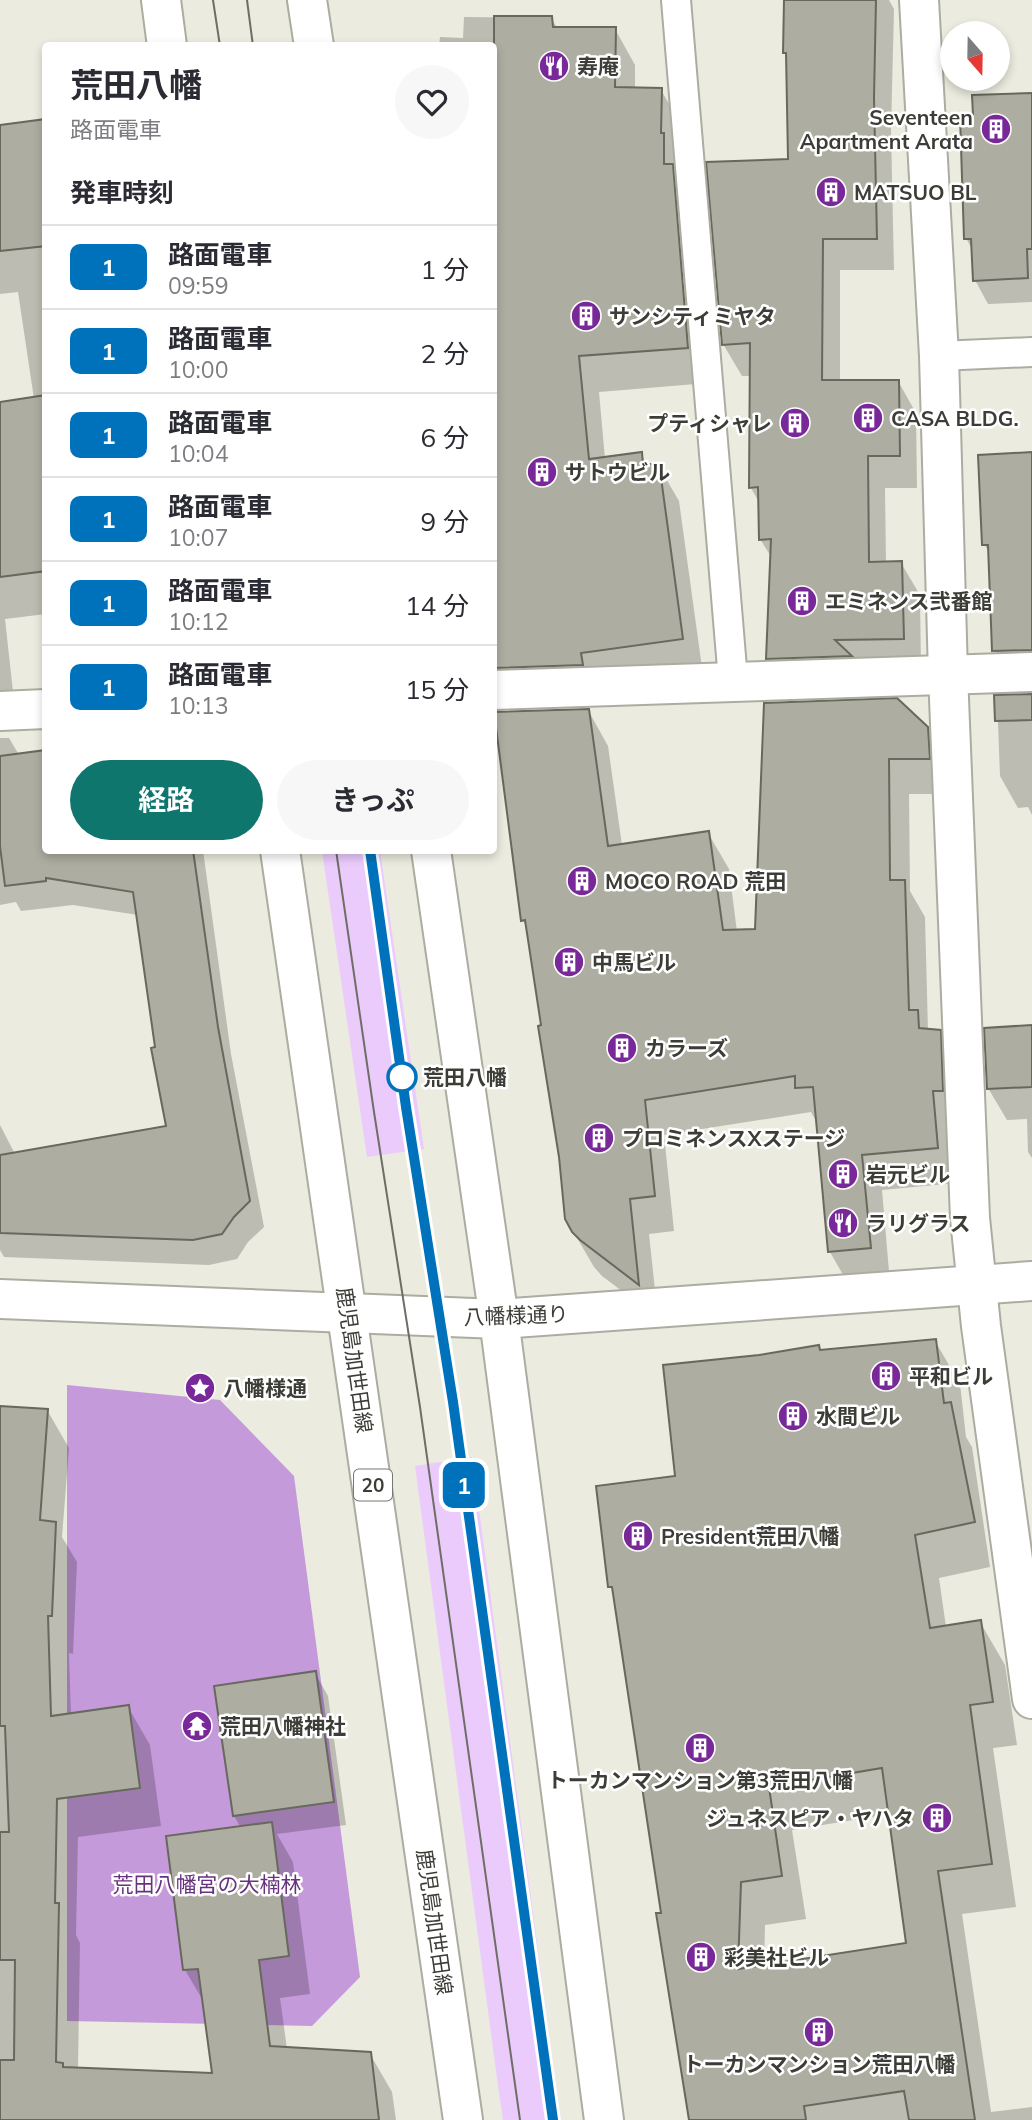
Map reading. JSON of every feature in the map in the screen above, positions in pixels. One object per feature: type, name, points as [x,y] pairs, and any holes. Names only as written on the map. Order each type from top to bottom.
[{"type":"street","points":[[161,0],[166,42]]},
{"type":"street","points":[[307,0],[313,42]]},
{"type":"street","points":[[919,0],[939,356],[948,674],[970,1218],[1032,1699]]},
{"type":"street","points":[[497,690],[1032,672]]},
{"type":"street","points":[[0,711],[42,709]]},
{"type":"street","name":"鹿児島加世田線","points":[[281,854],[463,2120]]},
{"type":"street","points":[[432,854],[499,1319],[604,2120]]},
{"type":"street","name":"八幡様通り","points":[[0,1299],[499,1319],[1032,1281]]},
{"type":"lane","points":[[676,0],[733,680]]},
{"type":"lane","points":[[939,356],[1032,352]]},
{"type":"shaded area","points":[[322,854],[380,854],[424,1149],[367,1157]]},
{"type":"shaded area","points":[[472,1457],[561,2120],[503,2120],[499,2093],[415,1466]]},
{"type":"green space","name":"荒田八幡宮の大楠林","points":[[67,1385],[220,1400],[294,1476],[360,1977],[312,2026],[67,2021]]},
{"type":"building","points":[[784,0],[876,0],[874,98],[877,239],[823,239],[822,380],[899,380],[900,456],[868,456],[869,562],[902,561],[904,639],[835,640],[852,656],[766,659],[771,539],[759,540],[758,487],[749,488],[750,343],[722,345],[706,162],[788,159],[786,53],[783,53]]},
{"type":"building","points":[[494,16],[552,16],[553,27],[616,27],[615,87],[662,88],[661,133],[664,133],[664,164],[673,164],[688,348],[579,356],[589,459],[642,452],[643,465],[659,463],[683,639],[581,653],[583,665],[497,668],[497,42],[494,42]]},
{"type":"building","points":[[1032,93],[1032,249],[1027,249],[1028,278],[973,281],[971,239],[964,239],[960,116],[973,115],[972,95]]},
{"type":"building","points":[[42,120],[42,246],[0,251],[0,125]]},
{"type":"building","points":[[42,396],[42,572],[0,577],[0,402]]},
{"type":"building","points":[[1032,452],[1032,650],[992,651],[988,545],[982,545],[978,455]]},
{"type":"building","points":[[1032,694],[1032,720],[995,721],[994,695]]},
{"type":"building","points":[[897,698],[928,727],[930,759],[889,759],[890,880],[905,880],[909,1010],[918,1010],[919,1028],[941,1030],[943,1091],[933,1091],[938,1148],[862,1155],[871,1248],[828,1252],[813,1087],[795,1088],[795,1076],[645,1100],[655,1196],[630,1199],[639,1285],[580,1240],[565,1219],[559,1157],[538,1026],[541,1025],[525,920],[521,921],[497,735],[497,712],[589,709],[608,846],[709,831],[723,930],[755,929],[764,703]]},
{"type":"building","points":[[42,751],[42,854],[194,854],[218,1027],[250,1201],[222,1234],[193,1240],[0,1233],[0,1155],[166,1126],[151,1048],[155,1047],[133,892],[46,878],[46,881],[5,886],[0,846],[0,756]]},
{"type":"building","points":[[1032,1025],[1032,1087],[987,1089],[984,1028]]},
{"type":"building","points":[[936,1339],[944,1403],[951,1402],[975,1522],[915,1535],[930,1628],[981,1620],[993,1702],[970,1705],[992,1864],[938,1871],[975,2120],[909,2120],[904,2091],[804,2106],[806,2120],[689,2120],[656,1913],[661,1913],[612,1587],[608,1587],[596,1486],[675,1476],[663,1365],[759,1355],[819,1345],[820,1350]],"holes":[[[882,1768],[906,1943],[738,1969],[741,1882],[782,1876],[769,1787]]]},
{"type":"building","points":[[0,1406],[48,1409],[40,1520],[56,1522],[52,1616],[48,1616],[51,1716],[129,1705],[140,1788],[57,1799],[55,1903],[59,1903],[56,2062],[63,2063],[63,2067],[212,2073],[198,1969],[183,1970],[166,1836],[272,1822],[289,1956],[259,1960],[270,2046],[371,2052],[379,2120],[0,2120],[0,2060],[14,2060],[15,1960],[0,1960],[0,1832],[9,1832],[5,1726],[0,1726]]},
{"type":"building","points":[[316,1671],[334,1802],[233,1816],[214,1686]]},
{"type":"tram line","points":[[213,0],[219,42]]},
{"type":"tram line","points":[[247,0],[252,42]]},
{"type":"tram line","points":[[337,854],[420,1407],[520,2120]]},
{"type":"tram line","points":[[371,854],[406,1107],[453,1402],[553,2120]]},
{"type":"tram line","name":"1","points":[[371,854],[406,1107],[453,1402],[553,2120]]},
{"type":"place","name":"寿庵","points":[[554,66]]},
{"type":"place","name":"Seventeen Apartment Arata","points":[[996,129]]},
{"type":"place","name":"MATSUO BL","points":[[831,192]]},
{"type":"place","name":"サンシティミヤタ","points":[[586,316]]},
{"type":"place","name":"CASA BLDG.","points":[[868,418]]},
{"type":"place","name":"プティシャレ","points":[[795,423]]},
{"type":"place","name":"サトウビル","points":[[542,472]]},
{"type":"place","name":"エミネンス弐番館","points":[[802,601]]},
{"type":"place","name":"MOCO ROAD 荒田","points":[[582,881]]},
{"type":"place","name":"中馬ビル","points":[[569,962]]},
{"type":"place","name":"カラーズ","points":[[622,1048]]},
{"type":"place","name":"荒田八幡","points":[[402,1077]]},
{"type":"place","name":"プロミネンスXステージ","points":[[599,1138]]},
{"type":"place","name":"岩元ビル","points":[[843,1174]]},
{"type":"place","name":"ラリグラス","points":[[843,1223]]},
{"type":"place","name":"平和ビル","points":[[886,1376]]},
{"type":"place","name":"八幡様通","points":[[200,1388]]},
{"type":"place","name":"水間ビル","points":[[793,1416]]},
{"type":"place","name":"President荒田八幡","points":[[638,1536]]},
{"type":"place","name":"荒田八幡神社","points":[[197,1726]]},
{"type":"place","name":"トーカンマンション第3荒田八幡","points":[[700,1748]]},
{"type":"place","name":"ジュネスピア・ヤハタ","points":[[937,1818]]},
{"type":"place","name":"彩美社ビル","points":[[701,1957]]},
{"type":"place","name":"トーカンマンション荒田八幡","points":[[819,2032]]}]
